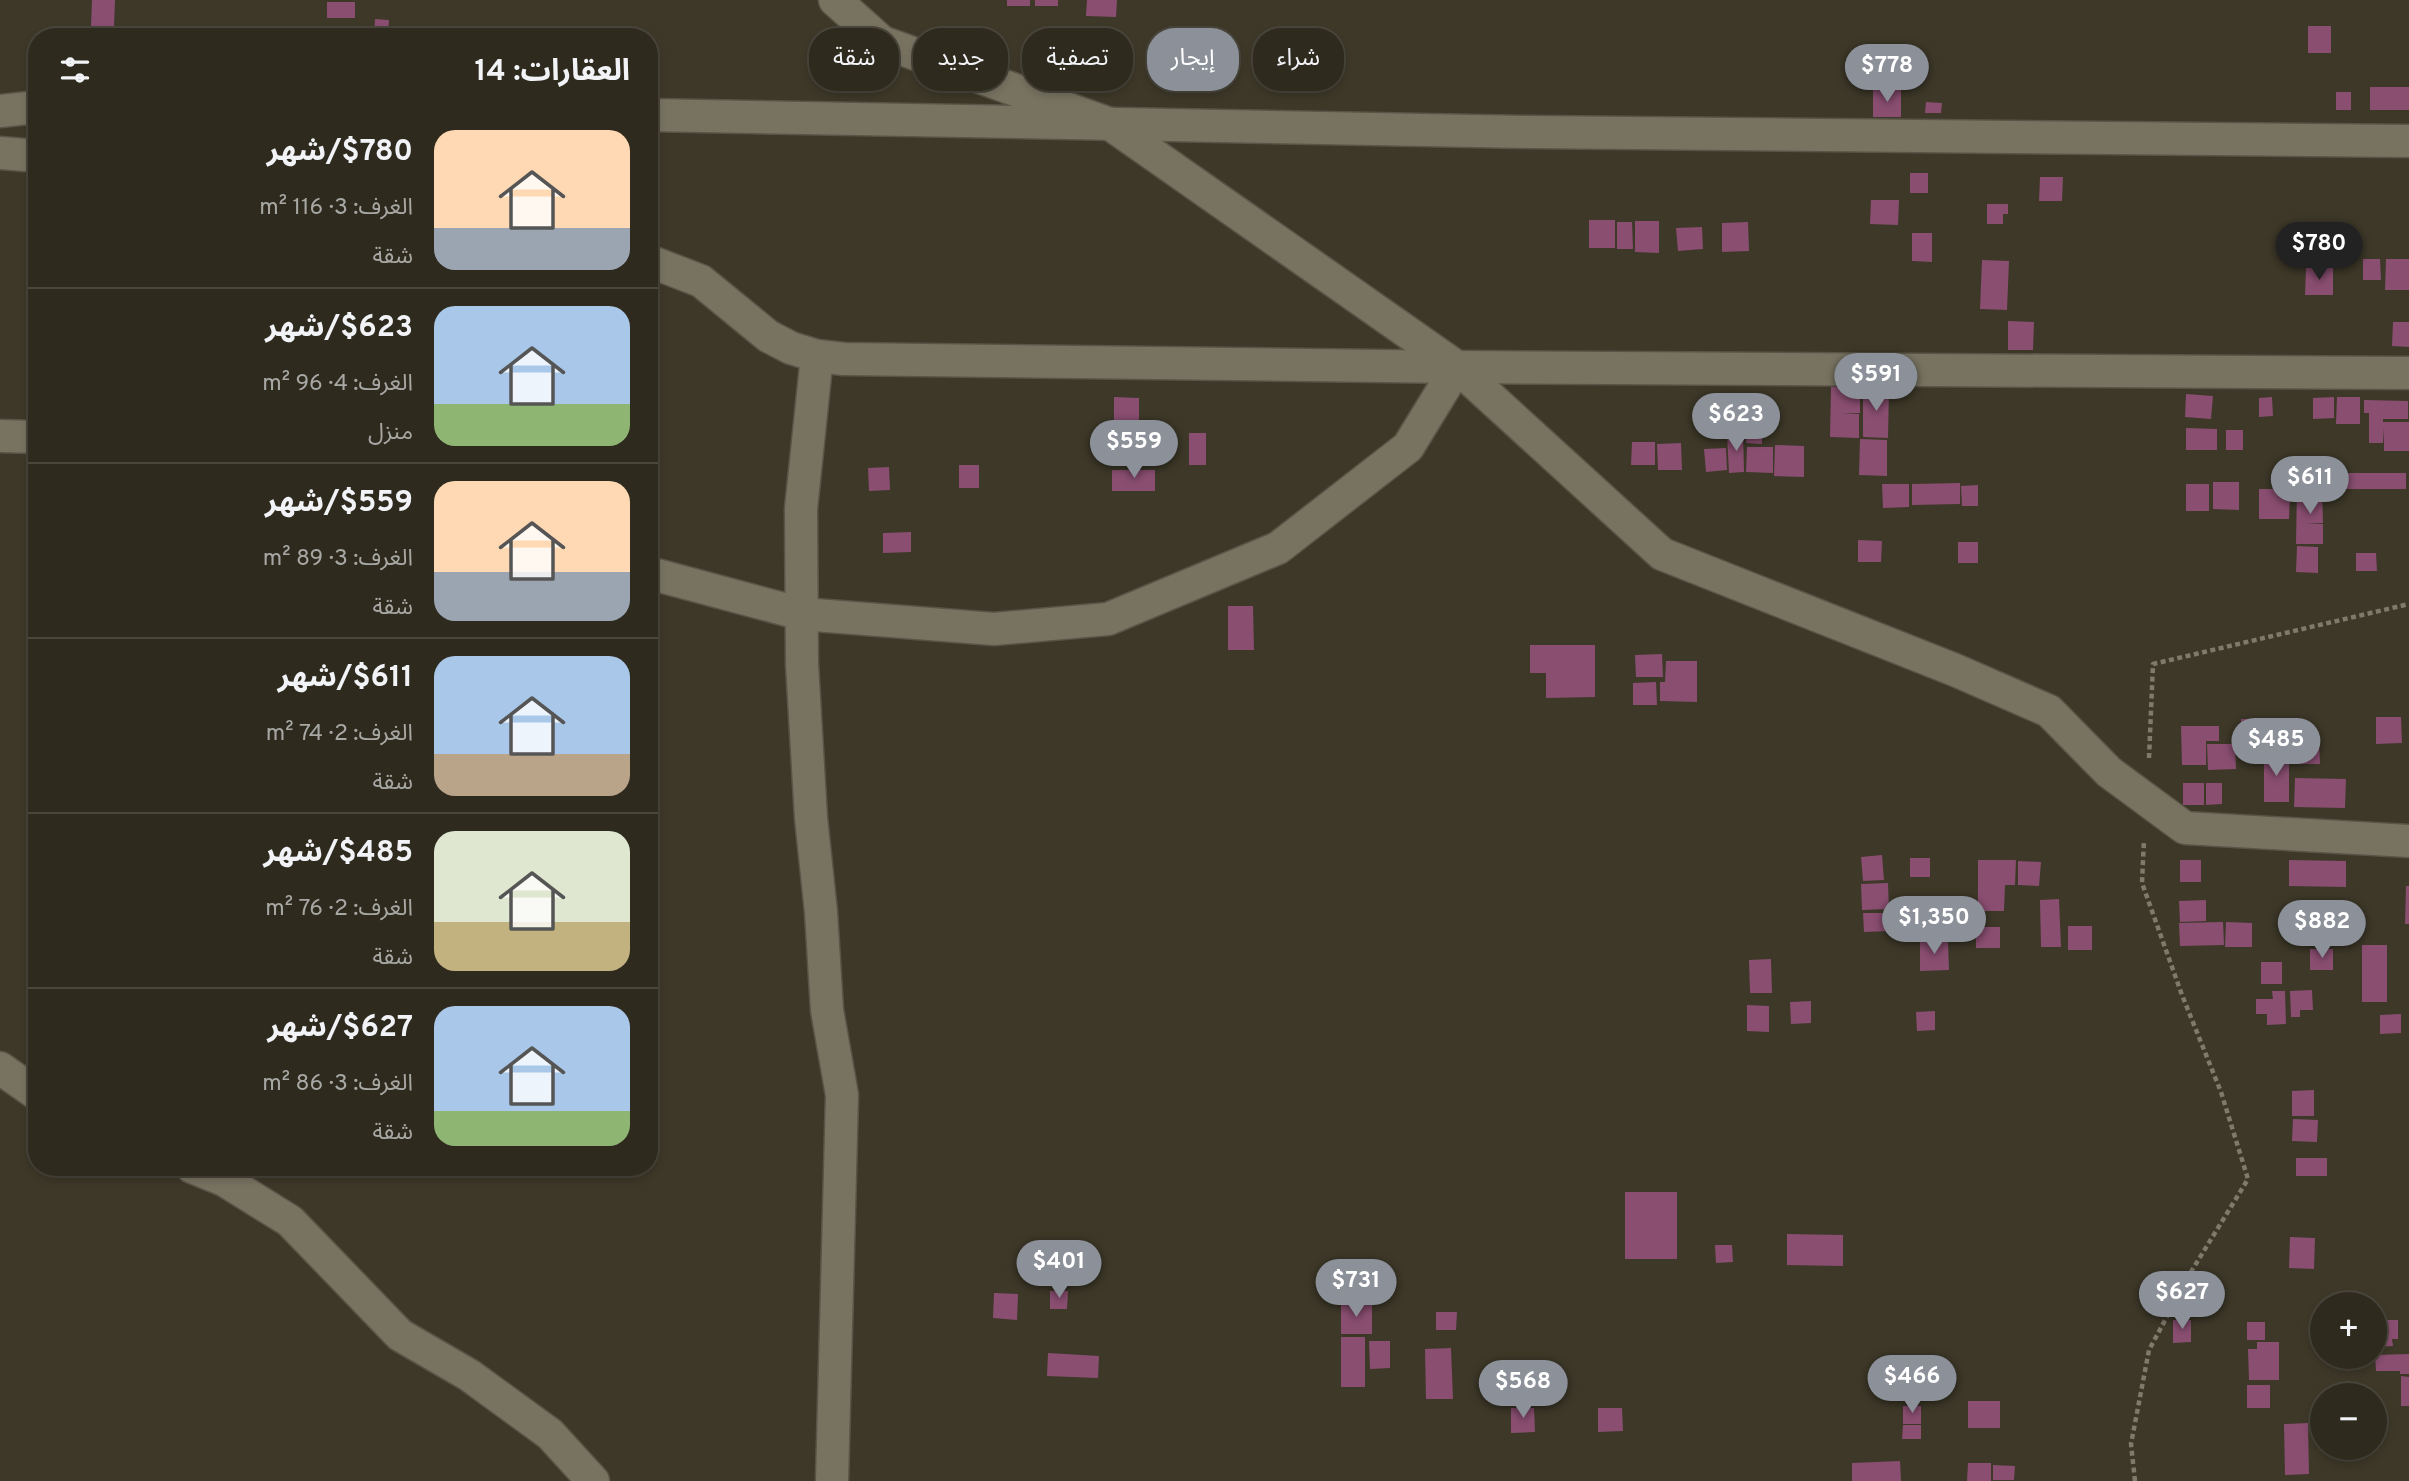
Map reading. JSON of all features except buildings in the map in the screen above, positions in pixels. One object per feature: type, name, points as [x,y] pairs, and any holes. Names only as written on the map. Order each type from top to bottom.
[{"type":"street","points":[[835,0],[881,43],[1110,124],[1457,367],[1662,554],[1955,670],[2049,711],[2109,772],[2185,828],[2409,841]]},
{"type":"street","points":[[0,111],[28,108]]},
{"type":"street","points":[[658,114],[1518,132],[2409,141]]},
{"type":"street","points":[[0,153],[28,155]]},
{"type":"street","points":[[658,264],[701,281],[768,335],[791,348],[817,356],[844,359],[1457,367],[2409,373]]},
{"type":"street","points":[[817,356],[801,509],[802,614],[811,818],[821,912],[827,1010],[842,1095],[832,1481]]},
{"type":"street","points":[[658,575],[802,614],[994,629],[1108,619],[1278,548],[1408,447],[1457,367]]},
{"type":"street","points":[[0,436],[28,437]]},
{"type":"street","points":[[0,1068],[28,1088]]},
{"type":"street","points":[[215,1176],[290,1221],[400,1335],[469,1375],[550,1434],[593,1481]]},
{"type":"path","points":[[2148,763],[2153,664],[2409,604]]},
{"type":"path","points":[[2135,1481],[2131,1444],[2149,1350],[2191,1272],[2248,1179],[2221,1091],[2182,995],[2142,883],[2145,834]]}]
